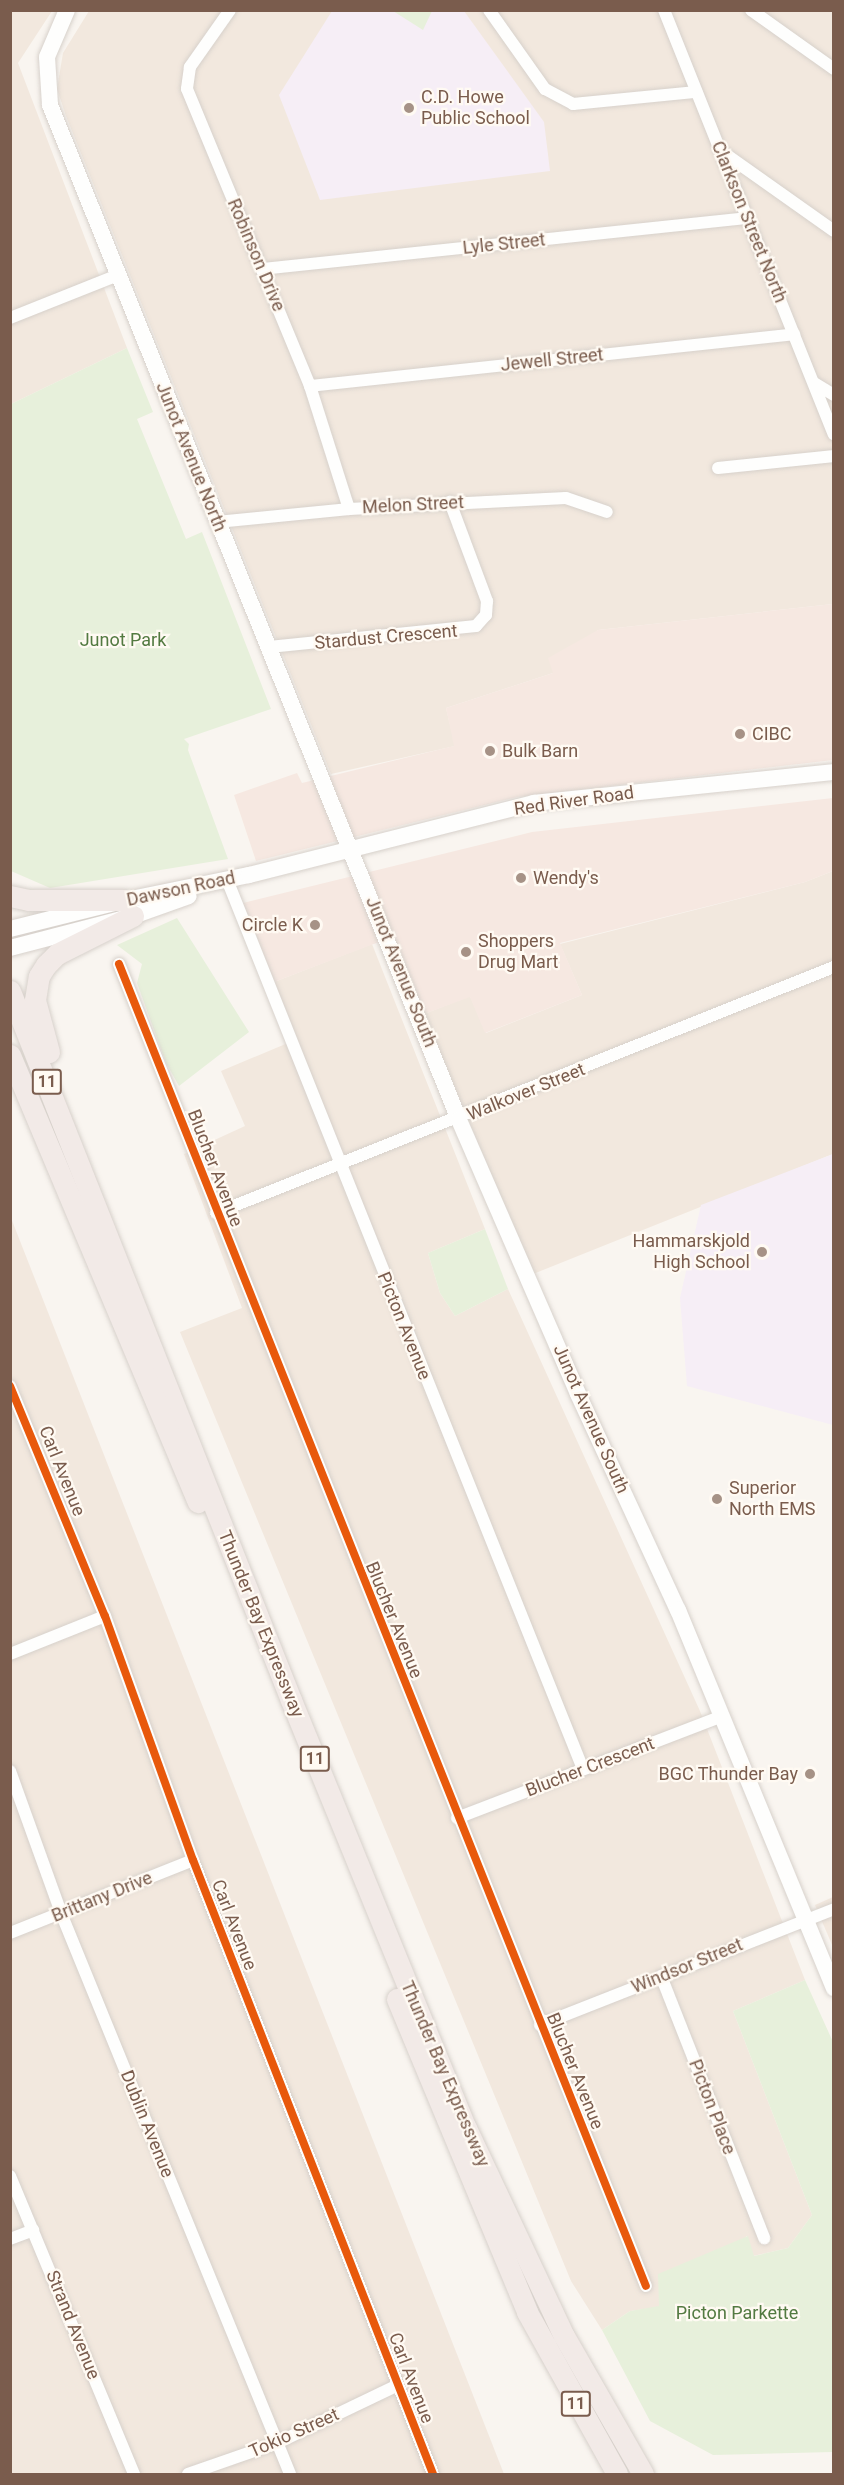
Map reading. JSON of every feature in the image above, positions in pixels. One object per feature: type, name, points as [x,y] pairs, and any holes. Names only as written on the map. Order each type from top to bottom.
[{"type":"highway","points":[[10,896],[28,900],[130,908]]},
{"type":"highway","points":[[85,1173],[71,1110],[39,1021],[37,989],[39,976],[57,954],[130,908]]},
{"type":"highway","name":"Thunder Bay Expressway","points":[[10,991],[85,1173],[237,1564],[431,2044],[507,2220],[564,2336],[643,2475]]},
{"type":"highway","name":"Thunder Bay Expressway","points":[[10,1055],[227,1569],[494,2241],[537,2332],[616,2475]]},
{"type":"highway","points":[[10,1077],[58,1172]]},
{"type":"highway","points":[[537,2332],[600,2475]]},
{"type":"highway","points":[[564,2336],[659,2475]]},
{"type":"main road","name":"Junot Avenue North","points":[[67,10],[52,39],[47,62],[49,104],[217,522],[352,849]]},
{"type":"main road","name":"Red River Road","points":[[249,875],[534,803],[834,772]]},
{"type":"main road","name":"Junot Avenue South","points":[[352,849],[459,1119],[723,1716],[802,1919],[834,1988]]},
{"type":"main road","name":"Dawson Road","points":[[10,929],[130,908],[249,875]]},
{"type":"main road","name":"Dawson Road","points":[[10,948],[130,908],[249,875]]},
{"type":"street","name":"Robinson Drive","points":[[230,10],[189,67],[187,89],[310,386],[349,509]]},
{"type":"street","points":[[489,10],[545,89],[573,104],[696,92]]},
{"type":"street","name":"Clarkson Street North","points":[[664,10],[834,434]]},
{"type":"street","points":[[757,12],[834,69]]},
{"type":"street","points":[[720,150],[834,231]]},
{"type":"street","name":"Lyle Street","points":[[262,269],[747,218]]},
{"type":"street","points":[[10,318],[118,275]]},
{"type":"street","name":"Jewell Street","points":[[310,386],[794,334]]},
{"type":"street","points":[[814,382],[834,395]]},
{"type":"street","points":[[718,468],[834,456]]},
{"type":"street","name":"Melon Street","points":[[217,522],[450,502],[566,498],[607,512]]},
{"type":"street","name":"Stardust Crescent","points":[[269,647],[476,627],[486,615],[487,601],[450,502]]},
{"type":"street","name":"Picton Avenue","points":[[228,882],[339,1166],[583,1769]]},
{"type":"street","name":"Blucher Avenue","points":[[119,964],[457,1818],[646,2286]]},
{"type":"street","name":"Walkover Street","points":[[216,1213],[459,1119],[834,967]]},
{"type":"street","name":"Carl Avenue","points":[[10,1386],[105,1616],[193,1860],[433,2475]]},
{"type":"street","points":[[10,1654],[105,1616]]},
{"type":"street","name":"Blucher Crescent","points":[[457,1818],[723,1716]]},
{"type":"street","name":"Dublin Avenue","points":[[10,1771],[61,1913],[290,2475]]},
{"type":"street","name":"Brittany Drive","points":[[10,1933],[193,1860]]},
{"type":"street","name":"Windsor Street","points":[[540,2025],[802,1919],[834,1909]]},
{"type":"street","name":"Picton Place","points":[[661,1976],[764,2238]]},
{"type":"street","name":"Strand Avenue","points":[[10,2176],[134,2475]]},
{"type":"street","points":[[10,2239],[33,2230]]},
{"type":"street","name":"Tokio Street","points":[[188,2475],[278,2443],[398,2385]]},
{"type":"shaded area","points":[[11,11],[52,11],[18,63],[127,348],[11,404]]},
{"type":"shaded area","points":[[89,11],[833,11],[833,604],[598,630],[553,673],[446,708],[455,746],[331,774],[57,89],[63,53]]},
{"type":"shaded area","name":"C.D. Howe Public School","points":[[332,11],[464,11],[544,122],[550,171],[320,200],[279,95]]},
{"type":"shaded area","points":[[833,604],[833,760],[517,797],[256,861],[234,795],[297,773],[302,783],[454,746],[446,708],[553,673],[548,658],[598,630]]},
{"type":"shaded area","points":[[833,798],[833,871],[805,882],[560,943],[582,995],[485,1033],[470,997],[424,1014],[392,937],[274,982],[243,903],[532,832]]},
{"type":"shaded area","points":[[833,871],[833,1154],[533,1274],[424,1014],[470,996],[486,1033],[582,995],[560,944],[805,882]]},
{"type":"shaded area","points":[[372,944],[485,1229],[428,1253],[440,1293],[455,1316],[508,1289],[700,1711],[805,1980],[733,2011],[812,2215],[788,2248],[753,2256],[747,2236],[660,2307],[630,2311],[602,2330],[571,2281],[180,1332],[242,1308],[184,1154],[245,1126],[221,1071],[295,1040],[274,982]]},
{"type":"shaded area","name":"Hammarskjold High School","points":[[833,1154],[833,1425],[687,1386],[680,1298],[701,1205]]},
{"type":"shaded area","points":[[11,1218],[504,2474],[11,2474]]},
{"type":"shaded area","points":[[833,1897],[833,1947],[815,1905]]},
{"type":"green space","points":[[393,10],[432,11],[423,30]]},
{"type":"green space","name":"Junot Park","points":[[127,348],[153,412],[137,419],[186,539],[202,532],[271,709],[184,739],[189,744],[188,750],[228,859],[50,888],[11,871],[11,404]]},
{"type":"green space","points":[[177,918],[249,1032],[179,1086],[166,1063],[137,983],[142,964],[117,945]]},
{"type":"green space","points":[[485,1229],[508,1289],[455,1316],[440,1293],[428,1253]]},
{"type":"green space","name":"Picton Parkette","points":[[805,1980],[833,2042],[833,2452],[713,2455],[650,2421],[602,2330],[630,2311],[659,2306],[658,2274],[748,2236],[754,2256],[788,2248],[812,2215],[733,2011]]},
{"type":"cycle path","points":[[119,964],[646,2286]]},
{"type":"cycle path","points":[[10,1386],[105,1616],[193,1860],[433,2474]]},
{"type":"place","name":"C.D. Howe Public School","points":[[409,108]]},
{"type":"place","name":"CIBC","points":[[740,734]]},
{"type":"place","name":"Bulk Barn","points":[[490,751]]},
{"type":"place","name":"Wendy's","points":[[521,878]]},
{"type":"place","name":"Circle K","points":[[315,925]]},
{"type":"place","name":"Shoppers Drug Mart","points":[[466,952]]},
{"type":"place","name":"Hammarskjold High School","points":[[762,1252]]},
{"type":"place","name":"Superior North EMS","points":[[717,1499]]},
{"type":"place","name":"BGC Thunder Bay","points":[[810,1774]]}]
